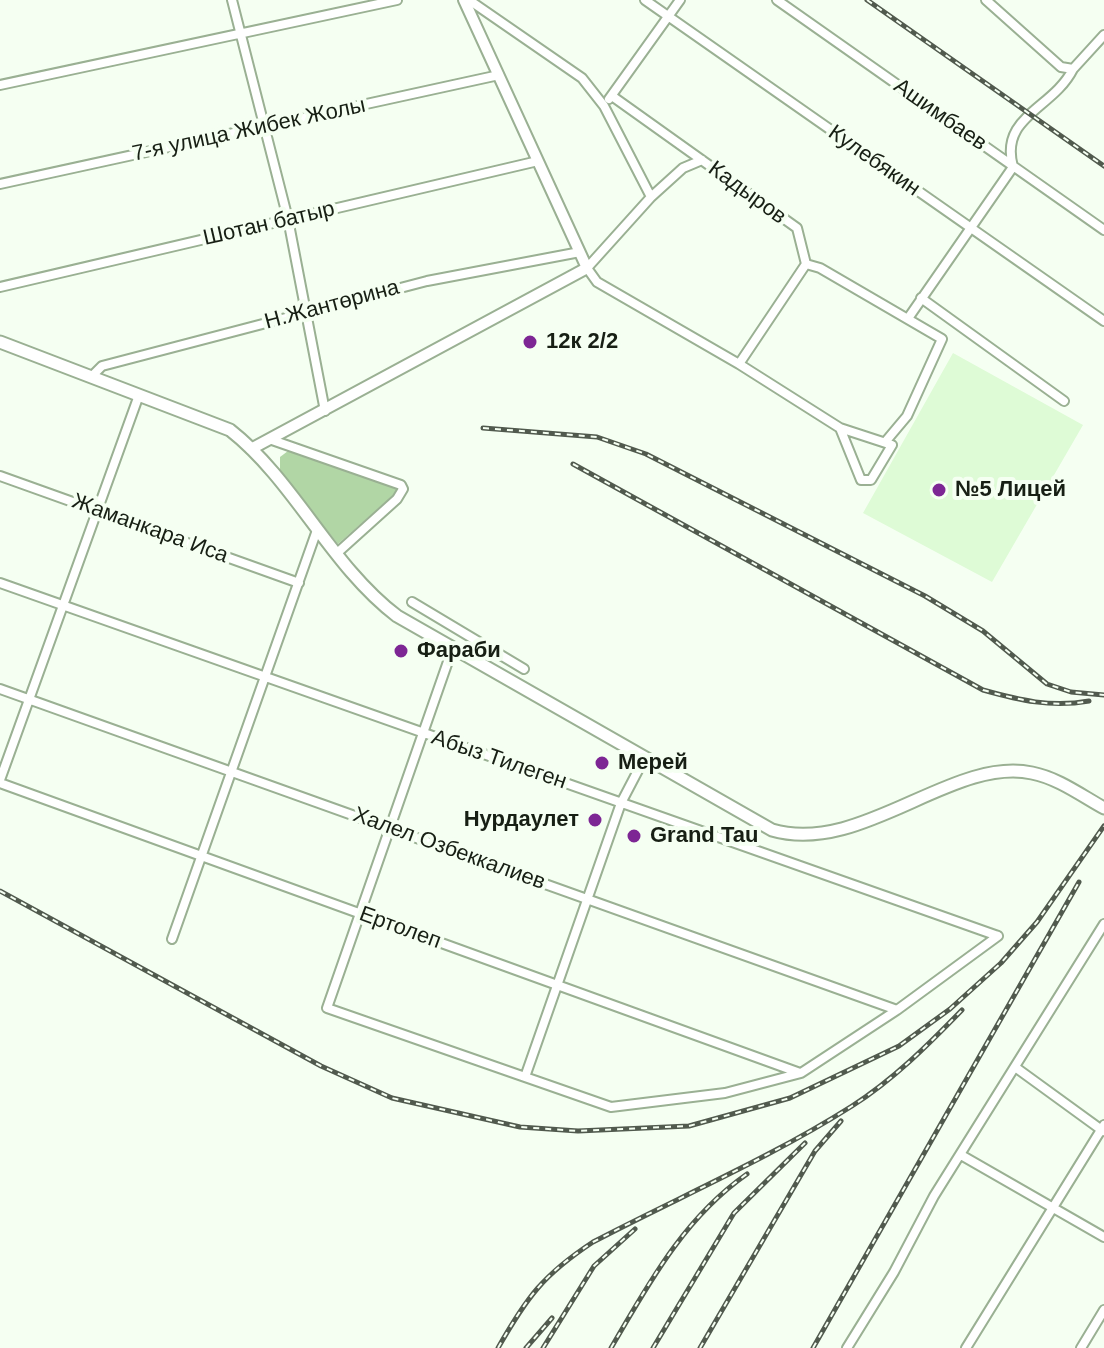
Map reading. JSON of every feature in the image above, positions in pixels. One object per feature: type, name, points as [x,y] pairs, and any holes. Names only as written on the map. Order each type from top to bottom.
[{"type":"main road","points":[[0,342],[220,424],[251,449],[336,554],[382,605],[452,650],[756,822],[790,836],[837,831],[974,779],[1017,771],[1053,780],[1104,808]]},
{"type":"street","points":[[232,0],[288,219],[325,411]]},
{"type":"street","points":[[0,85],[397,0]]},
{"type":"street","points":[[467,0],[587,268],[597,282],[739,364],[840,428],[892,445],[866,483],[861,480],[840,428]]},
{"type":"street","points":[[467,0],[582,78],[604,106],[651,197]]},
{"type":"street","name":"Кулебякин","points":[[645,0],[1104,321]]},
{"type":"street","points":[[604,106],[680,0]]},
{"type":"street","name":"Ашимбаев","points":[[777,0],[1104,230]]},
{"type":"street","points":[[986,0],[1061,67],[1073,69]]},
{"type":"street","points":[[909,317],[1013,167],[1009,147],[1027,113],[1059,92],[1073,69],[1104,35]]},
{"type":"street","name":"7-я улица Жибек Жолы","points":[[0,184],[499,75]]},
{"type":"street","name":"Кадыров","points":[[612,96],[797,228],[806,264]]},
{"type":"street","points":[[251,449],[587,268],[651,197],[683,168],[702,160]]},
{"type":"street","name":"Шотан батыр","points":[[0,287],[538,161]]},
{"type":"street","name":"Н.Жантөрина","points":[[91,377],[102,366],[305,312],[427,281],[580,252]]},
{"type":"street","points":[[739,364],[806,264],[820,268],[909,317],[942,339],[907,416],[886,441]]},
{"type":"street","points":[[921,298],[1064,401]]},
{"type":"street","points":[[0,782],[139,395]]},
{"type":"street","points":[[272,440],[401,485],[403,489],[397,499],[336,554]]},
{"type":"street","name":"Жаманкара Иса","points":[[0,476],[299,583]]},
{"type":"street","points":[[172,939],[317,530]]},
{"type":"street","name":"Абыз Тилеген","points":[[0,583],[998,936],[897,1010]]},
{"type":"street","points":[[412,602],[524,669]]},
{"type":"street","points":[[452,650],[327,1008],[611,1107],[725,1093],[801,1073],[897,1010]]},
{"type":"street","name":"Халел Озбеккалиев","points":[[0,689],[897,1010]]},
{"type":"street","points":[[525,1077],[621,803],[644,759]]},
{"type":"street","name":"Ертолеп","points":[[0,782],[801,1073]]},
{"type":"street","points":[[847,1348],[961,1155],[1104,924]]},
{"type":"street","points":[[966,1348],[1103,1129],[1015,1067]]},
{"type":"street","points":[[961,1155],[1104,1237]]},
{"type":"street","points":[[1081,1348],[1104,1310]]},
{"type":"shaded area","points":[[953,353],[1083,425],[992,582],[863,513]]},
{"type":"shaded area","points":[[288,451],[398,491],[338,544],[280,472],[280,457]]},
{"type":"railway","points":[[867,0],[1104,166]]},
{"type":"railway","points":[[483,428],[597,437],[646,454],[925,596],[983,631],[1047,684],[1071,692],[1104,695]]},
{"type":"railway","points":[[573,464],[983,690],[1048,703],[1089,701]]},
{"type":"railway","points":[[0,891],[321,1066],[392,1098],[520,1127],[578,1131],[689,1126],[790,1098],[899,1046],[950,1009],[1001,963],[1037,922],[1104,826]]},
{"type":"railway","points":[[813,1348],[1079,882]]},
{"type":"railway","points":[[498,1348],[538,1288],[576,1254],[593,1242],[789,1143],[852,1106],[896,1073],[962,1010]]},
{"type":"railway","points":[[700,1348],[815,1151],[841,1121]]},
{"type":"railway","points":[[653,1348],[734,1213],[805,1143]]},
{"type":"railway","points":[[611,1348],[654,1276],[686,1231],[725,1191],[747,1174]]},
{"type":"railway","points":[[543,1348],[594,1266],[635,1229]]},
{"type":"railway","points":[[526,1348],[552,1318]]},
{"type":"place","name":"12к 2/2","points":[[530,342]]},
{"type":"place","name":"№5 Лицей","points":[[939,490]]},
{"type":"place","name":"Фараби","points":[[401,651]]},
{"type":"place","name":"Мерей","points":[[602,763]]},
{"type":"place","name":"Нурдаулет","points":[[595,820]]},
{"type":"place","name":"Grand Tau","points":[[634,836]]}]
